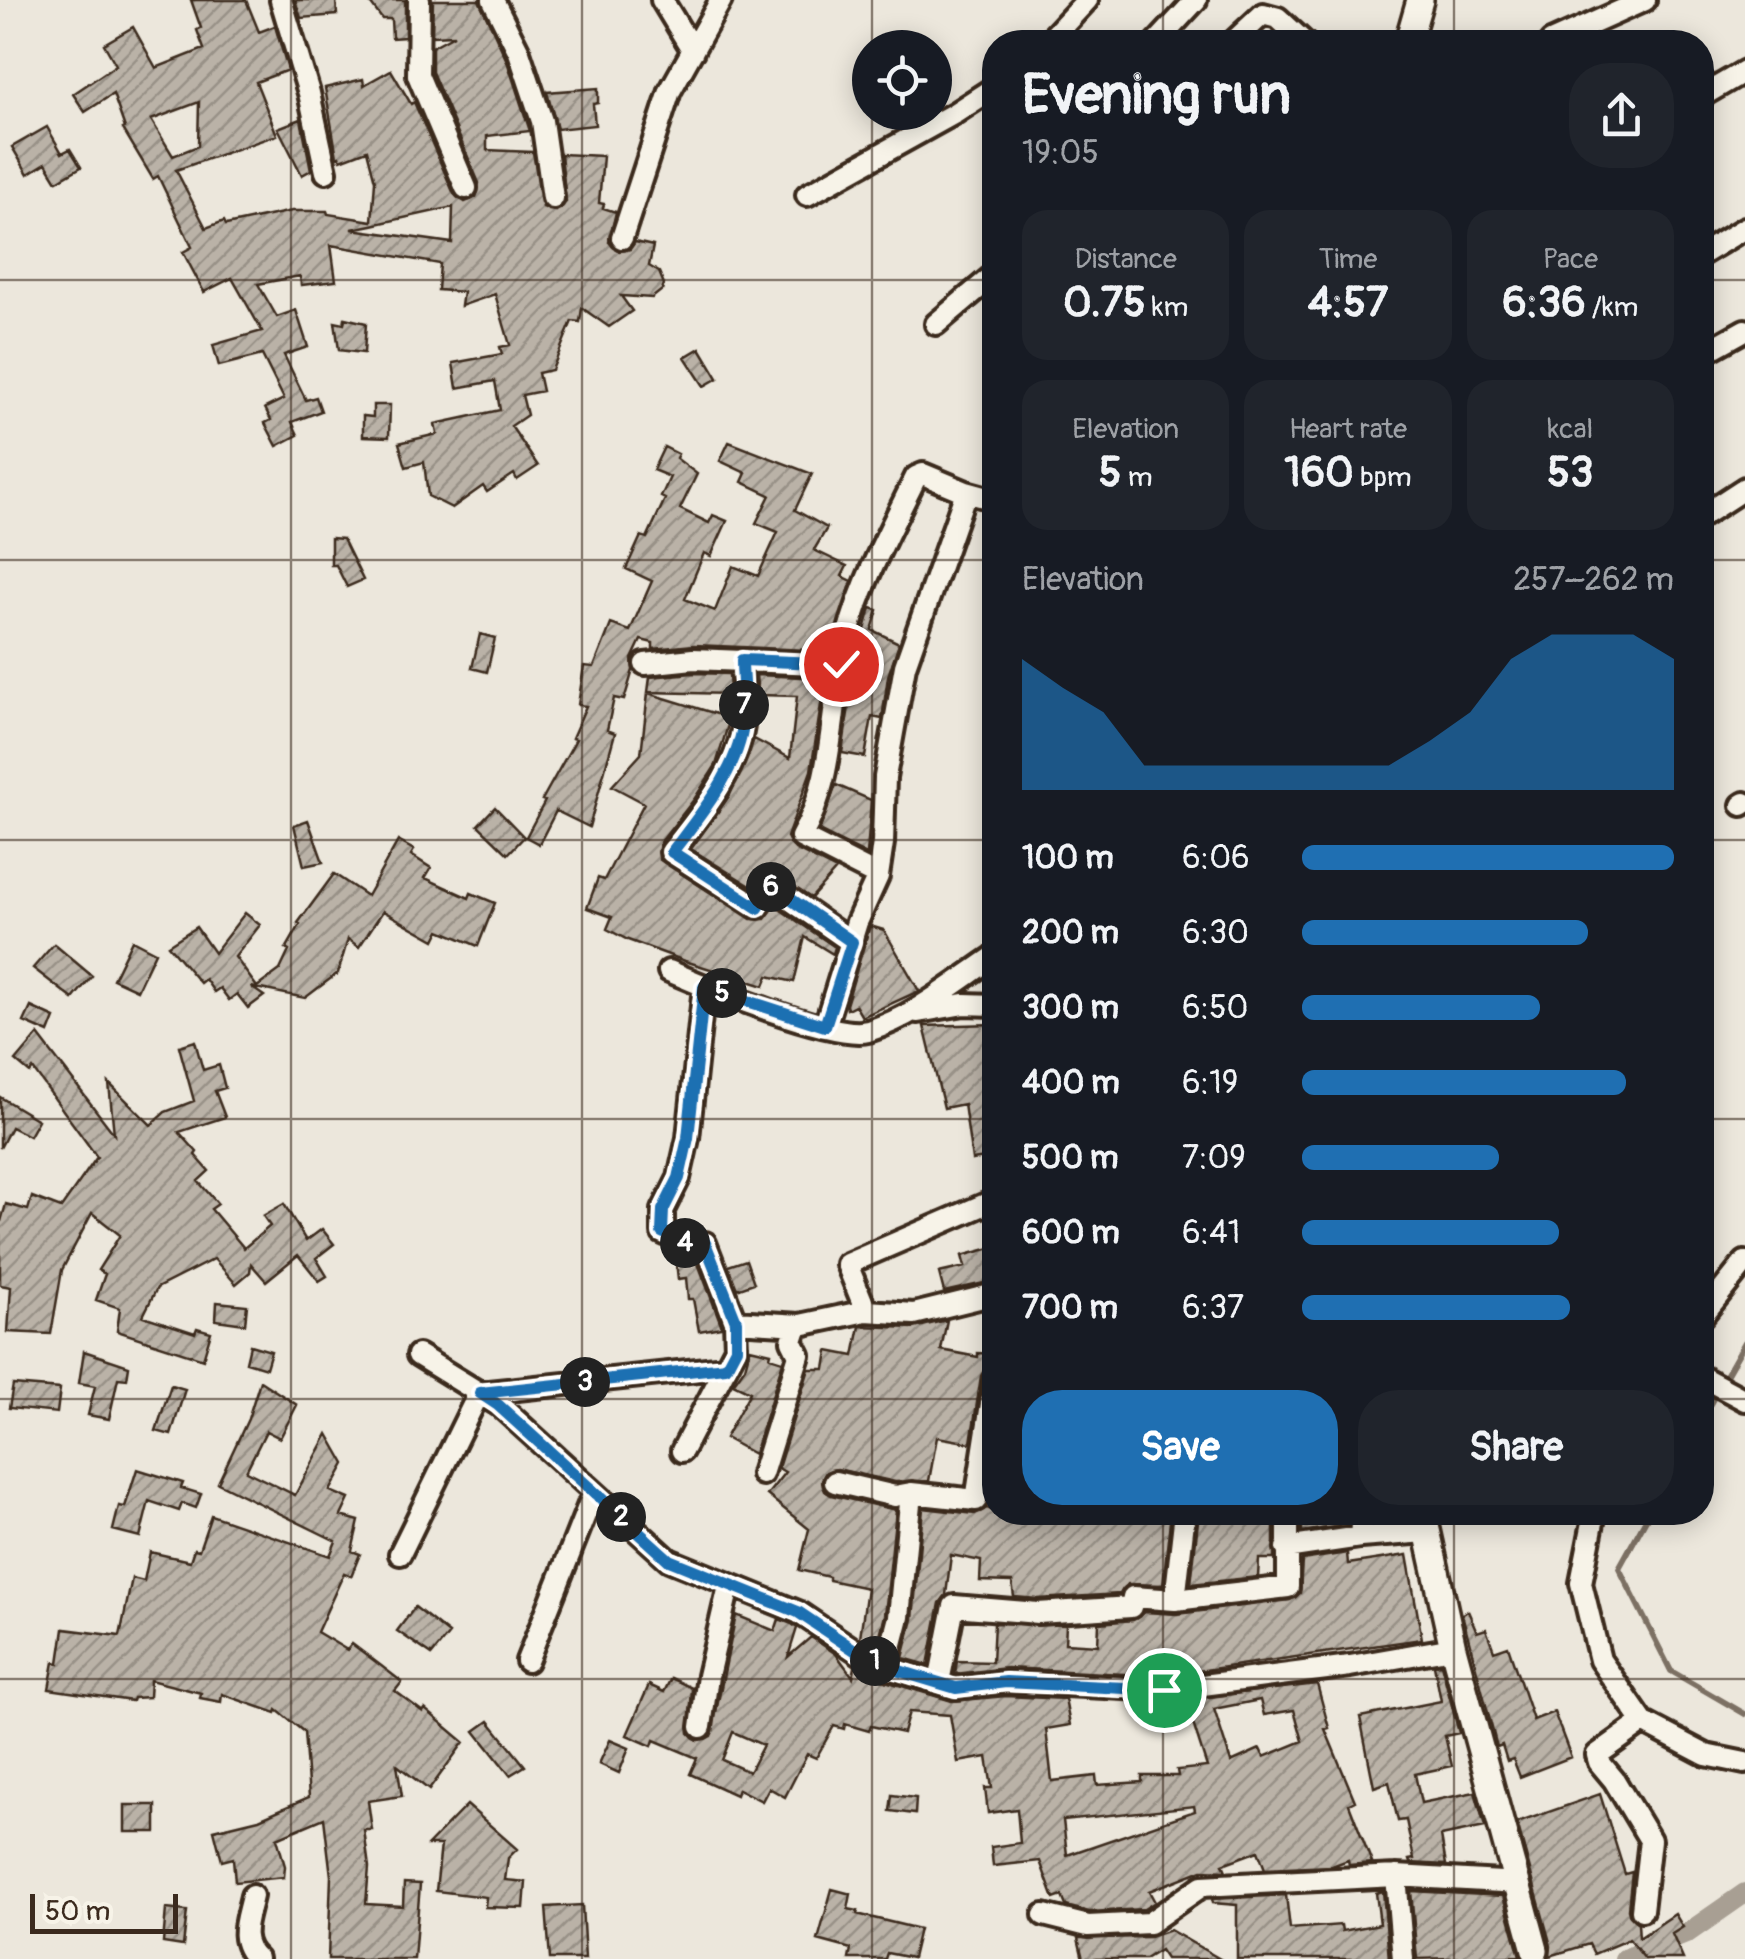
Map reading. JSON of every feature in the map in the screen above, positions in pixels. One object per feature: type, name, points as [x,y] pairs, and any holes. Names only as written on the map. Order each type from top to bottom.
[{"type":"street","points":[[281,0],[309,93],[326,172]]},
{"type":"street","points":[[419,0],[418,75],[466,188]]},
{"type":"street","points":[[494,0],[519,52],[542,121],[554,198]]},
{"type":"street","points":[[662,0],[692,51]]},
{"type":"street","points":[[622,238],[670,91],[721,0]]},
{"type":"street","points":[[1059,30],[1087,0]]},
{"type":"street","points":[[1168,30],[1196,0]]},
{"type":"street","points":[[1411,30],[1420,0]]},
{"type":"street","points":[[1578,30],[1645,0]]},
{"type":"street","points":[[1241,30],[1256,7],[1291,30]]},
{"type":"street","points":[[1714,89],[1745,71]]},
{"type":"street","points":[[807,195],[982,95]]},
{"type":"street","points":[[1714,247],[1745,228]]},
{"type":"street","points":[[936,324],[982,285]]},
{"type":"street","points":[[1714,347],[1745,330]]},
{"type":"street","points":[[878,876],[802,837],[822,793],[841,664],[858,597],[916,477],[924,474],[982,496]]},
{"type":"street","points":[[1714,508],[1745,488]]},
{"type":"street","points":[[825,1026],[878,876],[885,777],[905,666],[966,492]]},
{"type":"street","points":[[645,664],[693,659],[841,664]]},
{"type":"street","points":[[742,660],[744,719],[734,752],[722,782],[672,852],[758,908],[772,886],[852,942]]},
{"type":"street","points":[[669,971],[704,987],[825,1026],[865,1032],[907,1013],[982,964]]},
{"type":"street","points":[[682,1451],[736,1348],[736,1321],[705,1243],[684,1242],[662,1232],[663,1210],[679,1178],[688,1138],[704,987]]},
{"type":"street","points":[[907,1013],[982,1005]]},
{"type":"street","points":[[866,1311],[846,1264],[982,1206]]},
{"type":"street","points":[[1714,1301],[1745,1262]]},
{"type":"street","points":[[736,1321],[797,1325],[866,1311],[914,1314],[982,1297]]},
{"type":"street","points":[[762,1474],[799,1356],[792,1342],[797,1325]]},
{"type":"street","points":[[418,1354],[498,1405],[669,1560],[798,1612],[886,1667],[956,1688],[1006,1682],[1164,1690],[1453,1648]]},
{"type":"street","points":[[480,1393],[726,1367]]},
{"type":"street","points":[[1714,1383],[1739,1397]]},
{"type":"street","points":[[400,1554],[480,1393]]},
{"type":"street","points":[[835,1482],[896,1496],[911,1493],[976,1500],[982,1461]]},
{"type":"street","points":[[527,1661],[594,1492]]},
{"type":"street","points":[[886,1667],[899,1617],[911,1493]]},
{"type":"street","points":[[1175,1600],[1184,1525]]},
{"type":"street","points":[[938,1682],[954,1606],[1038,1613],[1131,1607],[1133,1598],[1175,1600],[1288,1587],[1287,1525]]},
{"type":"street","points":[[1360,1537],[1361,1525]]},
{"type":"street","points":[[1286,1548],[1412,1525]]},
{"type":"street","points":[[1426,1525],[1453,1648],[1536,1954]]},
{"type":"street","points":[[1592,1525],[1580,1583],[1600,1660],[1642,1722],[1706,1755],[1745,1763]]},
{"type":"street","points":[[701,1727],[708,1676],[729,1586]]},
{"type":"street","points":[[1642,1722],[1597,1756],[1650,1840],[1642,1910]]},
{"type":"street","points":[[1044,1915],[1088,1926],[1149,1923],[1202,1886],[1396,1876],[1519,1883]]},
{"type":"street","points":[[1396,1876],[1403,1959]]},
{"type":"street","points":[[252,1896],[243,1939],[257,1959]]},
{"type":"building","points":[[191,0],[246,0],[259,32],[275,26],[288,70],[256,82],[277,135],[176,170],[206,228],[224,221],[226,225],[292,211],[327,211],[372,221],[375,181],[367,150],[341,160],[337,157],[325,88],[363,79],[364,85],[391,70],[411,104],[414,102],[454,194],[465,202],[476,197],[479,183],[432,72],[432,47],[454,35],[432,36],[433,0],[479,0],[507,61],[530,131],[487,136],[487,150],[533,152],[543,207],[556,211],[566,202],[561,154],[603,156],[599,203],[616,212],[609,242],[619,251],[630,249],[635,242],[653,246],[649,266],[659,272],[664,284],[652,298],[621,296],[632,311],[609,327],[582,308],[580,322],[572,321],[552,370],[538,373],[542,391],[522,395],[527,415],[511,426],[538,466],[517,480],[514,474],[487,492],[483,486],[452,508],[428,496],[424,462],[406,467],[399,443],[437,434],[435,424],[500,410],[495,381],[457,388],[453,363],[502,354],[500,347],[510,345],[495,294],[461,306],[463,292],[438,290],[440,264],[331,245],[336,281],[301,285],[300,276],[258,284],[277,317],[296,310],[308,347],[284,355],[306,400],[316,397],[321,411],[292,422],[298,435],[277,446],[265,423],[271,420],[265,408],[284,399],[262,355],[219,366],[213,345],[262,331],[232,278],[204,292],[183,252],[192,247],[158,176],[153,179],[123,129],[113,94],[85,112],[73,94],[116,65],[104,44],[133,27],[156,68],[204,49],[197,30],[201,28]],"holes":[[[199,102],[198,146],[173,156],[151,120]],[[453,207],[452,243],[352,229],[372,225]]]},
{"type":"building","points":[[295,0],[336,0],[337,15],[301,18]]},
{"type":"building","points":[[368,0],[405,0],[405,37],[392,38],[391,19],[382,19]]},
{"type":"building","points":[[598,88],[598,103],[593,104],[595,125],[557,129],[547,92]]},
{"type":"building","points":[[301,119],[311,170],[302,175],[278,128]]},
{"type":"building","points":[[47,127],[62,153],[70,149],[81,167],[57,181],[46,163],[28,174],[12,147]]},
{"type":"building","points":[[345,318],[366,323],[364,353],[339,350],[335,322],[344,324]]},
{"type":"building","points":[[700,348],[718,378],[704,386],[685,357]]},
{"type":"building","points":[[373,405],[390,405],[389,437],[363,436],[363,416],[373,417]]},
{"type":"building","points":[[729,442],[812,474],[795,510],[827,528],[814,550],[847,566],[842,576],[852,581],[830,651],[694,645],[653,649],[653,643],[641,640],[632,659],[633,670],[624,700],[614,698],[607,730],[615,733],[589,827],[556,811],[539,844],[526,837],[576,739],[572,738],[586,706],[578,705],[584,666],[594,667],[611,624],[630,631],[652,581],[626,569],[641,536],[647,538],[665,499],[661,497],[670,477],[653,470],[664,447],[678,454],[676,458],[697,474],[680,509],[709,523],[713,515],[727,521],[711,556],[704,553],[685,599],[715,611],[733,566],[758,576],[778,532],[756,523],[770,495],[742,482],[746,473],[720,461]]},
{"type":"building","points":[[331,538],[343,539],[363,580],[347,587],[336,565],[331,565]]},
{"type":"building","points":[[871,608],[878,610],[872,630],[899,643],[888,676],[882,719],[872,717],[865,757],[842,753],[855,666]]},
{"type":"building","points":[[480,634],[495,638],[487,672],[472,668]]},
{"type":"building","points":[[729,674],[730,694],[648,692],[650,677]]},
{"type":"building","points":[[756,675],[825,678],[811,771],[787,837],[795,849],[836,870],[811,898],[774,874],[765,875],[754,888],[691,849],[730,795],[754,739],[790,758],[797,696],[758,695]]},
{"type":"building","points":[[648,693],[730,718],[716,765],[660,843],[659,859],[751,919],[765,919],[775,906],[835,947],[833,954],[805,937],[794,982],[768,976],[764,986],[685,961],[607,929],[612,917],[587,908],[598,878],[604,880],[644,803],[612,786],[641,754]]},
{"type":"building","points":[[836,785],[871,800],[867,855],[819,831]]},
{"type":"building","points":[[495,807],[524,837],[508,854],[478,825]]},
{"type":"building","points":[[308,820],[323,862],[304,866],[294,825]]},
{"type":"building","points":[[398,841],[414,850],[411,855],[431,868],[425,878],[469,898],[471,893],[495,903],[478,946],[440,930],[435,940],[383,911],[359,947],[348,939],[338,973],[305,998],[251,987],[264,996],[248,1008],[237,994],[229,1000],[220,988],[214,992],[205,979],[200,983],[168,945],[196,927],[214,953],[245,913],[260,925],[235,957],[257,987],[280,970],[298,923],[334,874],[367,896]]},
{"type":"building","points":[[870,926],[884,930],[919,991],[862,1017],[855,1005],[847,1009],[846,1005]]},
{"type":"building","points":[[132,940],[155,952],[137,990],[113,979]]},
{"type":"building","points":[[54,944],[92,976],[73,999],[33,968]]},
{"type":"building","points":[[31,1007],[55,1018],[49,1033],[24,1022]]},
{"type":"building","points":[[982,1024],[982,1159],[972,1160],[964,1104],[944,1108],[924,1026]]},
{"type":"building","points":[[38,1035],[114,1134],[109,1083],[151,1125],[165,1112],[194,1101],[179,1046],[195,1041],[203,1070],[219,1065],[225,1088],[215,1091],[225,1117],[179,1132],[209,1171],[198,1181],[218,1204],[211,1209],[244,1248],[270,1226],[263,1216],[284,1204],[306,1241],[322,1229],[334,1244],[316,1258],[327,1276],[319,1281],[298,1255],[266,1281],[251,1264],[250,1272],[236,1284],[214,1259],[157,1288],[143,1316],[195,1333],[197,1328],[211,1332],[203,1359],[117,1331],[120,1308],[96,1300],[105,1274],[98,1270],[120,1235],[92,1213],[62,1270],[51,1334],[8,1332],[11,1287],[0,1285],[0,1225],[6,1204],[28,1210],[32,1197],[61,1208],[97,1157],[33,1069],[30,1073],[16,1061]]},
{"type":"building","points":[[0,1097],[38,1120],[29,1136],[11,1127],[0,1148]]},
{"type":"building","points":[[982,1251],[982,1283],[944,1292],[939,1273],[965,1267],[962,1256]]},
{"type":"building","points":[[696,1258],[721,1327],[699,1331],[693,1299],[688,1299],[686,1278],[678,1279],[676,1261]]},
{"type":"building","points":[[746,1260],[754,1283],[737,1289],[728,1266]]},
{"type":"building","points":[[217,1302],[247,1305],[245,1324],[216,1320]]},
{"type":"building","points":[[947,1320],[941,1350],[978,1357],[982,1353],[971,1443],[937,1437],[929,1481],[895,1482],[837,1469],[826,1472],[822,1480],[825,1491],[831,1495],[896,1510],[885,1615],[877,1647],[860,1637],[867,1588],[799,1570],[809,1529],[767,1495],[785,1472],[778,1468],[809,1369],[825,1369],[828,1351],[854,1356],[860,1326],[914,1328]]},
{"type":"building","points":[[250,1345],[271,1351],[266,1368],[246,1362]]},
{"type":"building","points":[[750,1348],[771,1353],[770,1357],[783,1361],[754,1454],[725,1438],[750,1392],[733,1384],[745,1367]]},
{"type":"building","points":[[84,1351],[129,1366],[127,1379],[118,1378],[109,1419],[88,1415],[95,1386],[79,1383]]},
{"type":"building","points":[[260,1381],[297,1405],[280,1438],[266,1431],[246,1471],[295,1495],[328,1434],[345,1464],[330,1491],[349,1499],[341,1516],[359,1521],[352,1551],[360,1554],[351,1576],[344,1573],[317,1632],[347,1650],[352,1644],[402,1682],[395,1691],[423,1712],[425,1709],[464,1742],[429,1790],[397,1765],[402,1796],[368,1801],[372,1830],[364,1830],[369,1867],[366,1904],[403,1906],[404,1883],[420,1884],[414,1959],[328,1959],[331,1876],[324,1818],[277,1838],[284,1877],[235,1882],[233,1858],[222,1861],[214,1830],[259,1819],[309,1797],[304,1732],[277,1710],[276,1713],[222,1694],[221,1702],[200,1698],[201,1693],[150,1680],[149,1697],[132,1701],[49,1689],[54,1662],[59,1663],[64,1629],[120,1636],[132,1578],[144,1581],[150,1552],[190,1561],[194,1549],[199,1550],[211,1515],[330,1556],[336,1541],[218,1483],[248,1419]]},
{"type":"building","points":[[13,1385],[60,1389],[57,1413],[9,1408]]},
{"type":"building","points":[[171,1385],[185,1389],[171,1435],[156,1431]]},
{"type":"building","points":[[137,1469],[183,1483],[181,1488],[201,1494],[196,1508],[182,1503],[179,1511],[149,1501],[140,1537],[113,1530],[119,1506],[125,1507]]},
{"type":"building","points":[[923,1508],[975,1514],[982,1510],[982,1525],[1170,1525],[1163,1585],[1128,1584],[1120,1594],[1014,1597],[1012,1582],[980,1581],[981,1561],[951,1555],[946,1595],[940,1603],[928,1665],[903,1658],[913,1619]]},
{"type":"building","points":[[1198,1525],[1274,1525],[1274,1559],[1259,1559],[1258,1577],[1191,1584]]},
{"type":"building","points":[[1302,1525],[1347,1525],[1302,1532]]},
{"type":"building","points":[[1347,1553],[1348,1564],[1407,1555],[1422,1639],[1163,1676],[1007,1668],[955,1674],[957,1661],[992,1662],[994,1623],[1066,1625],[1065,1643],[1098,1645],[1099,1623],[1133,1620],[1144,1612],[1177,1614],[1290,1600],[1300,1593],[1302,1560]]},
{"type":"building","points":[[415,1607],[449,1634],[432,1655],[397,1631]]},
{"type":"building","points":[[1468,1611],[1477,1632],[1486,1629],[1494,1651],[1508,1646],[1533,1720],[1554,1712],[1571,1757],[1520,1777],[1513,1759],[1507,1761],[1502,1745],[1497,1747],[1462,1614]]},
{"type":"building","points":[[736,1615],[775,1631],[779,1619],[792,1624],[797,1628],[788,1657],[811,1637],[836,1654],[853,1677],[855,1667],[882,1680],[952,1701],[1006,1696],[1065,1699],[1070,1725],[1046,1729],[1052,1781],[1096,1776],[1097,1785],[1142,1782],[1142,1776],[1178,1776],[1177,1770],[1207,1767],[1189,1711],[1156,1715],[1154,1703],[1317,1684],[1329,1728],[1325,1729],[1355,1801],[1349,1804],[1372,1863],[1349,1865],[1348,1860],[1332,1866],[1265,1869],[1258,1851],[1223,1864],[1226,1871],[1202,1870],[1149,1891],[1155,1902],[1144,1909],[1089,1912],[1066,1906],[1062,1896],[1054,1899],[1040,1861],[993,1866],[991,1847],[1020,1843],[1017,1809],[988,1813],[985,1788],[992,1788],[987,1757],[958,1762],[950,1715],[909,1712],[903,1733],[871,1726],[869,1731],[845,1724],[844,1729],[834,1726],[816,1758],[807,1754],[785,1797],[769,1788],[762,1801],[738,1789],[736,1795],[690,1774],[697,1758],[654,1740],[652,1746],[627,1735],[649,1685],[664,1692],[671,1678],[692,1688],[689,1733],[698,1740],[711,1736]],"holes":[[[1260,1700],[1264,1715],[1294,1710],[1303,1741],[1264,1757],[1260,1749],[1231,1762],[1214,1709]],[[733,1732],[763,1745],[749,1772],[722,1760]],[[1194,1806],[1195,1811],[1067,1855],[1063,1820]]]},
{"type":"building","points":[[1441,1664],[1459,1733],[1445,1736],[1452,1766],[1415,1774],[1421,1803],[1475,1792],[1485,1827],[1441,1836],[1446,1865],[1410,1863],[1414,1859],[1406,1820],[1398,1821],[1389,1782],[1374,1787],[1360,1717],[1441,1701],[1434,1665]]},
{"type":"building","points":[[489,1721],[525,1766],[510,1775],[475,1731]]},
{"type":"building","points":[[610,1740],[629,1748],[619,1773],[599,1764]]},
{"type":"building","points":[[1600,1794],[1625,1874],[1632,1872],[1628,1909],[1638,1923],[1639,1938],[1675,1914],[1683,1927],[1672,1934],[1683,1959],[1645,1959],[1629,1939],[1594,1954],[1589,1944],[1550,1956],[1551,1946],[1517,1823]]},
{"type":"building","points":[[892,1795],[916,1798],[915,1814],[890,1811]]},
{"type":"building","points":[[125,1805],[156,1805],[156,1832],[125,1832]]},
{"type":"building","points":[[467,1805],[517,1849],[508,1858],[505,1880],[526,1882],[524,1908],[485,1907],[486,1897],[436,1891],[441,1845],[428,1845]]},
{"type":"building","points":[[832,1889],[851,1894],[848,1909],[858,1911],[857,1914],[919,1929],[912,1958],[887,1953],[885,1959],[849,1959],[851,1949],[818,1940]]},
{"type":"building","points":[[1383,1891],[1389,1959],[1237,1959],[1237,1905],[1213,1903],[1212,1899],[1286,1895],[1290,1929],[1341,1925],[1342,1931],[1380,1924],[1376,1893]]},
{"type":"building","points":[[1411,1891],[1503,1896],[1520,1956],[1417,1959]]},
{"type":"building","points":[[582,1905],[585,1959],[550,1959],[546,1907]]},
{"type":"building","points":[[166,1909],[187,1911],[183,1946],[163,1943]]},
{"type":"building","points":[[1170,1930],[1220,1959],[1166,1959],[1160,1950],[1145,1959],[1083,1959],[1078,1938],[1150,1937]]},
{"type":"waterway","points":[[1714,1397],[1745,1342]]},
{"type":"waterway","points":[[1643,1525],[1619,1568],[1671,1671],[1745,1714]]},
{"type":"waterway","points":[[1624,1959],[1686,1934],[1745,1893]]},
{"type":"route","points":[[841,664],[742,660],[744,719],[734,752],[722,782],[672,852],[758,908],[772,886],[852,942],[825,1026],[704,987],[688,1138],[679,1178],[663,1210],[662,1232],[684,1242],[705,1243],[736,1321],[736,1348],[726,1367],[480,1393],[669,1560],[798,1612],[886,1667],[956,1688],[1006,1682],[1164,1690]]}]
